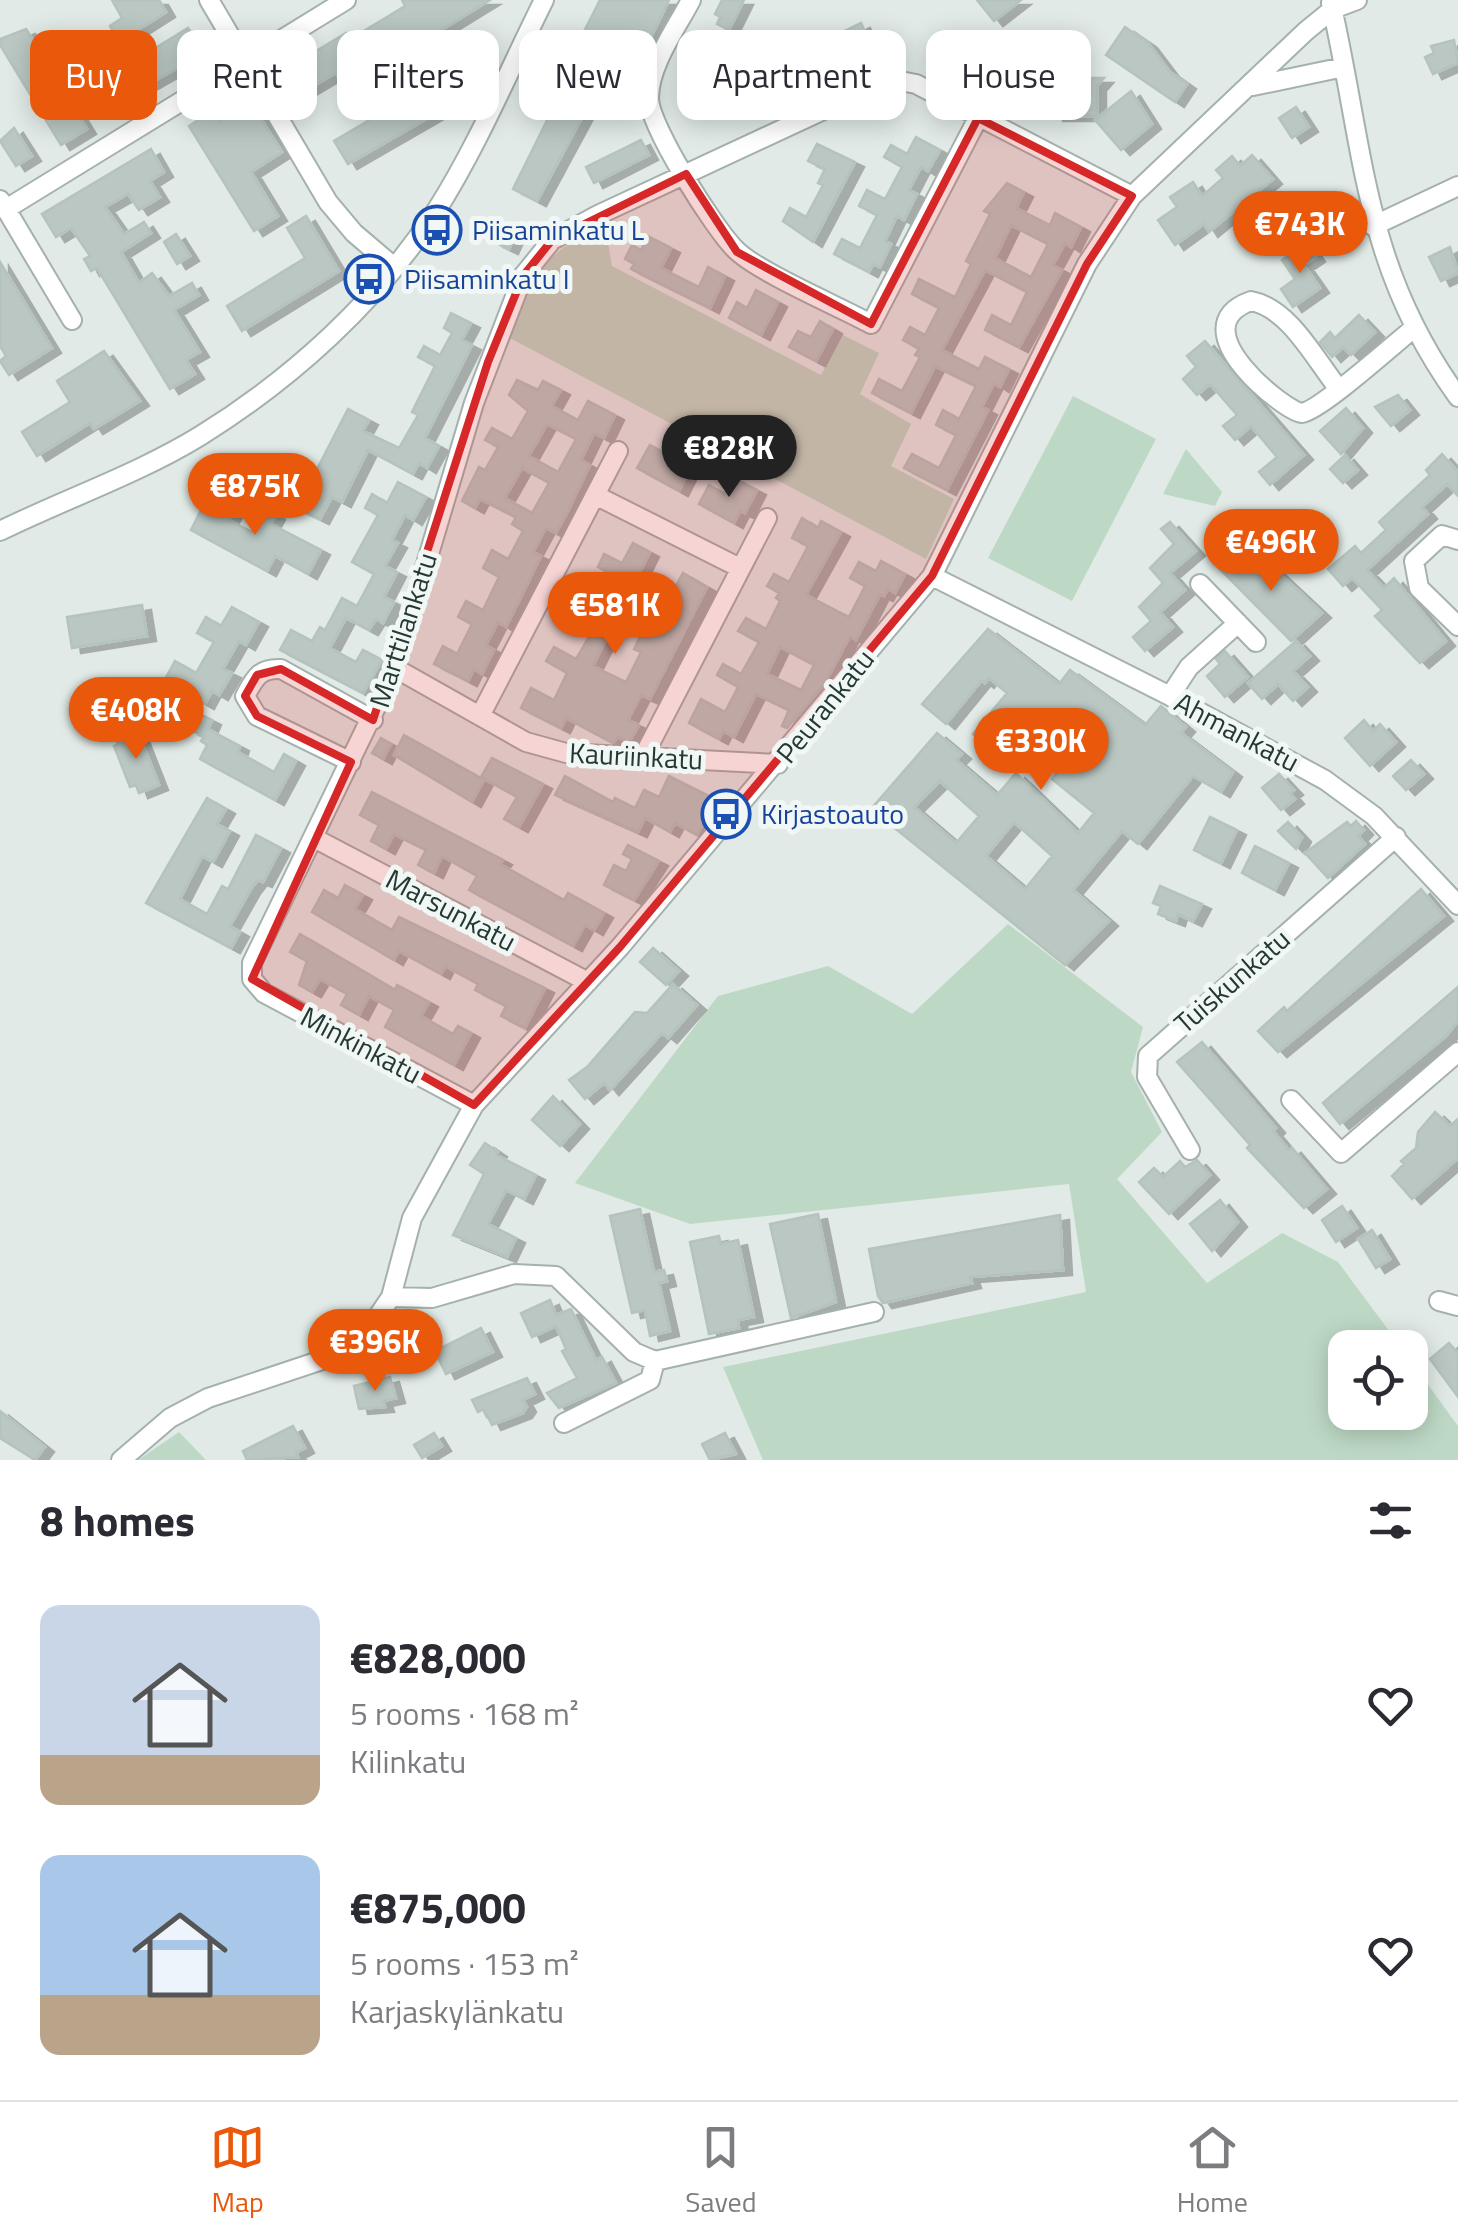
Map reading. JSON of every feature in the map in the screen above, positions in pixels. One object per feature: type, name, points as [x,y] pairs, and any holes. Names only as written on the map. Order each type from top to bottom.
[{"type":"street","points":[[209,0],[225,30]]},
{"type":"street","points":[[296,30],[346,0]]},
{"type":"street","points":[[0,531],[176,449],[223,420],[320,345],[394,267],[447,192],[544,0]]},
{"type":"street","points":[[691,0],[658,64],[649,98],[666,148],[738,252],[871,324],[977,120]]},
{"type":"street","name":"Peurankatu","points":[[120,1460],[170,1418],[208,1398],[343,1353],[374,1322],[391,1297],[412,1218],[474,1105],[588,982],[778,764],[932,576],[1088,264],[1132,196],[1253,86],[1331,5],[1356,0]]},
{"type":"street","points":[[1331,5],[1373,226],[1414,328],[1458,397]]},
{"type":"street","points":[[1253,86],[1344,67]]},
{"type":"street","name":"Marttilankatu","points":[[252,979],[252,964],[373,720],[394,668],[474,403],[528,267],[546,246],[598,215],[885,79],[926,89]]},
{"type":"street","points":[[72,320],[3,204],[177,101]]},
{"type":"street","points":[[278,120],[328,202],[354,233],[394,267]]},
{"type":"street","name":"Marttilankatu","points":[[982,120],[1132,196]]},
{"type":"street","points":[[1373,226],[1458,186]]},
{"type":"street","points":[[1338,388],[1280,315],[1265,304],[1251,301],[1227,314],[1222,328],[1226,343],[1281,405],[1301,413],[1338,388],[1414,328]]},
{"type":"street","points":[[480,716],[618,451]]},
{"type":"street","points":[[595,494],[740,568]]},
{"type":"street","points":[[644,756],[767,518]]},
{"type":"street","points":[[1458,540],[1442,535],[1414,562],[1419,588],[1458,626]]},
{"type":"street","name":"Ahmankatu","points":[[932,576],[1170,696],[1325,780],[1396,837],[1458,905]]},
{"type":"street","points":[[1200,584],[1256,642]]},
{"type":"street","points":[[1170,696],[1189,666],[1238,623]]},
{"type":"street","points":[[351,762],[258,716],[245,696],[257,675],[267,668],[281,669],[373,720]]},
{"type":"street","name":"Kauriinkatu","points":[[394,668],[526,742],[566,754],[778,764]]},
{"type":"street","name":"Tuiskunkatu","points":[[1190,1150],[1146,1077],[1148,1056],[1396,837]]},
{"type":"street","name":"Marsunkatu","points":[[314,838],[588,982]]},
{"type":"street","name":"Minkinkatu","points":[[252,979],[264,993],[474,1105]]},
{"type":"street","points":[[1291,1100],[1340,1153],[1458,1052]]},
{"type":"street","points":[[391,1297],[432,1298],[514,1274],[556,1276],[634,1352],[655,1361],[874,1312]]},
{"type":"street","points":[[1438,1302],[1458,1306]]},
{"type":"street","points":[[564,1423],[650,1380],[655,1361]]},
{"type":"highlighted area","points":[[978,118],[1132,196],[1087,264],[932,576],[620,947],[474,1105],[252,979],[351,762],[257,716],[245,696],[257,675],[281,669],[373,720],[488,362],[523,276],[552,240],[686,174],[737,252],[871,324]]},
{"type":"green space","points":[[605,226],[612,266],[821,375],[843,335],[879,353],[860,394],[911,424],[891,466],[954,499],[926,559],[506,336],[542,269],[566,246]]},
{"type":"green space","points":[[1073,396],[1156,439],[1072,601],[988,558]]},
{"type":"green space","points":[[1186,449],[1222,492],[1215,506],[1163,494]]},
{"type":"green space","points":[[1008,924],[1143,1027],[1131,1072],[1162,1132],[1117,1179],[1207,1283],[1282,1233],[1338,1262],[1388,1330],[1328,1330],[1328,1430],[1428,1430],[1428,1385],[1458,1426],[1458,1460],[763,1460],[723,1367],[1086,1292],[1069,1184],[690,1224],[575,1183],[718,996],[828,966],[912,1014]]},
{"type":"green space","points":[[179,1432],[206,1460],[138,1460]]},
{"type":"building","points":[[112,0],[159,0],[166,12],[138,30],[112,30],[110,26],[122,18]]},
{"type":"building","points":[[402,0],[490,0],[441,30],[365,30],[405,6]]},
{"type":"building","points":[[600,0],[669,0],[655,30],[585,30]]},
{"type":"building","points":[[722,0],[744,0],[729,30],[717,24],[720,17],[715,14]]},
{"type":"building","points":[[977,0],[1021,0],[994,21]]},
{"type":"building","points":[[1125,27],[1148,43],[1170,72],[1187,84],[1175,102],[1106,55]]},
{"type":"building","points":[[26,29],[30,36],[30,94],[0,45],[0,39]]},
{"type":"building","points":[[177,35],[177,68],[157,79],[157,47]]},
{"type":"building","points":[[337,38],[337,74],[317,84],[317,50]]},
{"type":"building","points":[[1454,40],[1458,63],[1433,74],[1425,57],[1434,53],[1431,46]]},
{"type":"building","points":[[1091,78],[1104,78],[1097,86],[1097,116],[1091,116]]},
{"type":"building","points":[[1131,91],[1152,124],[1121,150],[1095,120]]},
{"type":"building","points":[[1296,107],[1309,127],[1292,138],[1279,118]]},
{"type":"building","points":[[46,120],[82,120],[87,129],[61,145]]},
{"type":"building","points":[[198,120],[262,120],[282,152],[251,172],[278,216],[254,231],[189,126]]},
{"type":"building","points":[[369,120],[424,120],[348,164],[334,141]]},
{"type":"building","points":[[547,120],[581,120],[537,201],[513,189]]},
{"type":"building","points":[[14,128],[32,156],[16,166],[0,141]]},
{"type":"building","points":[[916,137],[940,150],[928,171],[921,167],[909,190],[917,194],[904,220],[897,216],[885,241],[891,244],[880,267],[873,264],[869,272],[834,254],[842,239],[860,248],[877,215],[859,206],[867,190],[885,199],[902,167],[884,157],[891,145],[907,154]]},
{"type":"building","points":[[641,140],[649,155],[594,183],[586,167]]},
{"type":"building","points":[[817,144],[855,162],[813,242],[783,221],[790,208],[806,217],[823,185],[818,183],[825,169],[808,161]]},
{"type":"building","points":[[151,149],[164,172],[150,181],[160,197],[139,210],[128,194],[105,207],[124,234],[144,222],[151,233],[121,252],[139,283],[152,273],[169,296],[192,283],[199,295],[174,310],[200,352],[186,360],[195,374],[170,389],[97,268],[91,271],[84,259],[90,256],[71,228],[56,237],[42,214]]},
{"type":"building","points":[[1252,155],[1273,179],[1209,232],[1204,224],[1175,245],[1158,220],[1177,207],[1170,197],[1193,182],[1202,196],[1223,178],[1216,170],[1232,156],[1240,166]]},
{"type":"building","points":[[1007,183],[1024,192],[1016,208],[1050,225],[1055,213],[1081,227],[1071,247],[1065,243],[1053,265],[1062,270],[1019,347],[985,330],[992,315],[1011,325],[1027,292],[985,270],[942,350],[979,369],[985,357],[1009,369],[1000,387],[994,383],[982,407],[988,410],[947,490],[904,468],[912,454],[939,468],[956,435],[936,425],[943,410],[959,419],[976,386],[935,366],[911,413],[872,393],[879,379],[902,391],[920,357],[915,355],[919,349],[903,340],[910,327],[925,335],[939,308],[912,294],[919,279],[955,297],[971,264],[966,261],[990,214],[984,211]],"holes":[[[1011,225],[1048,244],[1031,277],[995,258]]]},
{"type":"building","points":[[306,216],[339,271],[242,331],[227,306],[305,258],[287,228]]},
{"type":"building","points":[[500,231],[514,238],[509,249],[494,242]]},
{"type":"building","points":[[176,234],[190,256],[177,264],[164,242]]},
{"type":"building","points":[[648,236],[671,248],[661,268],[699,287],[708,267],[725,276],[710,308],[631,269],[634,264],[625,259],[632,245],[641,250]]},
{"type":"building","points":[[1307,243],[1316,257],[1304,265],[1320,288],[1293,307],[1281,289],[1295,279],[1282,260]]},
{"type":"building","points":[[1450,247],[1458,273],[1441,281],[1429,257]]},
{"type":"building","points":[[0,262],[52,348],[9,375],[0,361],[6,356],[0,346]]},
{"type":"building","points":[[756,290],[778,302],[761,335],[729,318],[737,302],[747,308]]},
{"type":"building","points":[[451,313],[471,323],[462,340],[472,345],[425,438],[439,446],[427,468],[419,463],[413,474],[368,450],[342,502],[332,497],[320,519],[297,508],[348,409],[369,420],[363,431],[399,448],[418,415],[412,412],[435,366],[418,357],[424,346],[440,355],[452,333],[444,328]]},
{"type":"building","points":[[1359,315],[1375,332],[1351,355],[1343,347],[1332,357],[1320,342],[1330,332],[1335,338]]},
{"type":"building","points":[[820,321],[833,329],[816,361],[789,347],[798,331],[811,337]]},
{"type":"building","points":[[1205,341],[1304,455],[1270,485],[1259,472],[1277,457],[1251,426],[1235,440],[1223,426],[1237,415],[1210,384],[1197,395],[1183,379],[1196,367],[1187,356]]},
{"type":"building","points":[[104,351],[140,401],[94,429],[90,423],[37,456],[22,432],[70,402],[57,381]]},
{"type":"building","points":[[517,380],[538,390],[543,381],[561,390],[552,406],[578,420],[588,401],[615,415],[604,438],[594,433],[581,460],[590,465],[568,511],[556,533],[546,528],[533,552],[541,556],[506,627],[498,622],[486,645],[494,650],[482,674],[474,669],[468,681],[434,664],[443,646],[457,654],[472,624],[458,617],[466,601],[483,610],[499,577],[483,568],[492,550],[508,559],[523,531],[512,524],[516,517],[480,499],[475,508],[462,501],[479,467],[485,470],[498,447],[485,440],[492,428],[512,439],[528,411],[509,395]],"holes":[[[547,424],[576,439],[558,472],[529,456]],[[522,468],[549,483],[532,513],[505,498]]]},
{"type":"building","points":[[1398,395],[1410,410],[1391,426],[1375,407]]},
{"type":"building","points":[[1346,408],[1363,428],[1341,454],[1320,431]]},
{"type":"building","points":[[650,445],[691,467],[679,491],[637,468]]},
{"type":"building","points":[[1442,454],[1458,472],[1458,496],[1447,484],[1422,507],[1428,514],[1367,570],[1384,588],[1394,578],[1446,641],[1420,663],[1375,616],[1382,610],[1352,578],[1343,586],[1328,569],[1355,546],[1361,553],[1386,530],[1379,522],[1430,475],[1426,470]]},
{"type":"building","points":[[1345,455],[1358,470],[1343,483],[1330,469]]},
{"type":"building","points":[[734,478],[757,490],[745,513],[740,511],[734,523],[699,504],[709,485],[725,494]]},
{"type":"building","points":[[398,482],[426,497],[413,520],[405,515],[392,540],[398,543],[385,566],[397,572],[384,597],[394,602],[383,623],[376,619],[369,630],[346,618],[330,648],[356,662],[363,650],[382,660],[363,693],[280,650],[291,630],[312,641],[320,627],[325,630],[342,598],[357,606],[374,574],[352,562],[378,515],[365,508],[372,494],[387,503]]},
{"type":"building","points":[[230,491],[241,497],[229,520],[252,532],[264,508],[276,515],[271,524],[321,550],[308,574],[275,556],[267,571],[191,530],[203,506],[218,514]]},
{"type":"building","points":[[802,518],[818,528],[821,521],[841,532],[806,595],[849,617],[865,586],[850,578],[859,562],[876,571],[881,561],[905,574],[895,593],[888,589],[884,596],[880,594],[856,640],[850,636],[825,683],[787,728],[782,726],[789,710],[756,694],[734,737],[723,731],[719,739],[689,723],[701,699],[725,712],[738,687],[717,675],[723,664],[741,674],[759,642],[738,631],[746,618],[766,629],[780,601],[776,598],[779,593],[767,586],[774,574],[789,582],[808,546],[792,538]],"holes":[[[780,647],[814,665],[801,690],[767,674]]]},
{"type":"building","points":[[1170,522],[1196,551],[1170,573],[1185,590],[1160,612],[1173,627],[1145,651],[1133,637],[1151,621],[1139,607],[1163,583],[1150,568],[1174,544],[1161,529]]},
{"type":"building","points":[[633,543],[650,552],[593,666],[626,682],[641,652],[634,649],[645,627],[663,636],[676,610],[660,601],[669,586],[674,589],[683,573],[707,587],[650,699],[641,695],[628,720],[639,725],[629,742],[618,737],[613,743],[566,718],[561,728],[521,708],[531,688],[554,700],[567,673],[546,661],[554,647],[576,659],[595,627],[570,614],[579,598],[601,610],[618,578],[598,567],[604,554],[622,563]]},
{"type":"building","points":[[1234,551],[1247,566],[1259,554],[1322,613],[1291,641],[1217,566]]},
{"type":"building","points":[[142,605],[147,636],[72,648],[67,617]]},
{"type":"building","points":[[232,607],[259,622],[246,645],[239,641],[223,669],[232,673],[219,695],[212,691],[205,704],[164,681],[175,661],[196,673],[214,642],[197,633],[206,617],[221,626]]},
{"type":"building","points":[[988,629],[1059,684],[1070,670],[1145,725],[1161,706],[1186,727],[1181,733],[1233,772],[1221,792],[1193,776],[1138,844],[1122,831],[1073,890],[1109,921],[1065,965],[871,809],[937,733],[962,754],[956,760],[997,795],[1016,773],[1078,833],[1094,813],[1052,779],[1084,740],[1065,724],[1029,769],[992,739],[986,745],[973,734],[1007,693],[989,678],[985,683],[982,680],[946,724],[922,704]],"holes":[[[940,781],[979,816],[956,843],[914,807]],[[1014,822],[1052,856],[1025,889],[986,856]]]},
{"type":"building","points":[[1296,641],[1310,656],[1293,671],[1308,687],[1293,701],[1278,684],[1262,699],[1248,683]]},
{"type":"building","points":[[1225,651],[1248,677],[1225,697],[1207,676],[1220,664],[1216,659]]},
{"type":"building","points":[[198,713],[212,720],[208,729],[240,746],[238,752],[274,772],[284,754],[296,761],[275,800],[200,759],[207,745],[201,741],[204,736],[190,730]]},
{"type":"building","points":[[1364,720],[1373,731],[1380,724],[1396,742],[1370,766],[1345,738]]},
{"type":"building","points":[[137,729],[159,785],[139,793],[136,785],[130,787],[114,746],[118,744],[116,738]]},
{"type":"building","points":[[404,735],[484,780],[472,802],[394,755]]},
{"type":"building","points":[[381,738],[391,744],[383,759],[372,753]]},
{"type":"building","points":[[492,758],[543,784],[519,827],[504,819],[517,797],[481,777]]},
{"type":"building","points":[[1411,760],[1424,774],[1406,790],[1393,776]]},
{"type":"building","points":[[1279,774],[1294,790],[1290,793],[1295,799],[1281,810],[1262,788]]},
{"type":"building","points":[[565,776],[613,802],[615,798],[635,808],[644,790],[659,797],[669,776],[715,799],[697,835],[675,823],[670,832],[645,818],[638,832],[555,795]]},
{"type":"building","points":[[372,792],[503,860],[500,864],[564,900],[568,893],[604,913],[594,930],[585,925],[573,946],[469,890],[477,876],[442,856],[434,873],[418,865],[426,850],[394,834],[386,849],[371,841],[379,825],[360,815]]},
{"type":"building","points":[[207,798],[226,809],[217,824],[230,831],[213,862],[202,856],[180,899],[207,914],[222,886],[228,889],[256,835],[281,848],[263,882],[258,880],[251,889],[230,926],[240,932],[231,948],[146,903]]},
{"type":"building","points":[[1210,817],[1237,830],[1221,863],[1194,850]]},
{"type":"building","points":[[1356,821],[1364,830],[1358,836],[1365,844],[1328,878],[1305,853],[1347,822],[1351,826]]},
{"type":"building","points":[[1288,822],[1302,837],[1296,849],[1278,831]]},
{"type":"building","points":[[628,845],[659,861],[634,900],[604,885],[614,865],[626,871],[632,859],[623,854]]},
{"type":"building","points":[[1255,846],[1289,863],[1275,890],[1242,873]]},
{"type":"building","points":[[345,885],[363,895],[355,909],[392,930],[399,917],[545,988],[525,1028],[501,1016],[506,1006],[475,990],[478,984],[445,966],[441,974],[399,951],[394,960],[312,912],[324,890],[338,898]]},
{"type":"building","points":[[1160,886],[1202,904],[1193,921],[1178,914],[1176,921],[1158,914],[1161,906],[1153,903]]},
{"type":"building","points":[[1421,889],[1444,916],[1278,1052],[1258,1031],[1284,1007],[1287,1011]]},
{"type":"building","points":[[300,934],[395,990],[397,985],[429,1002],[421,1016],[453,1034],[458,1026],[471,1033],[454,1065],[385,1027],[394,1010],[369,996],[359,1015],[341,1005],[347,994],[320,979],[312,992],[299,985],[307,961],[290,952]]},
{"type":"building","points":[[653,948],[679,971],[666,985],[640,962]]},
{"type":"building","points":[[673,984],[697,1005],[668,1038],[662,1033],[610,1090],[604,1083],[585,1099],[569,1080],[587,1067],[635,1012],[647,1013]]},
{"type":"building","points":[[1458,987],[1458,1021],[1446,1036],[1340,1124],[1323,1103]]},
{"type":"building","points":[[1202,1042],[1276,1128],[1273,1131],[1289,1150],[1292,1148],[1327,1189],[1304,1208],[1247,1148],[1250,1145],[1177,1062]]},
{"type":"building","points":[[553,1096],[580,1124],[560,1146],[532,1120]]},
{"type":"building","points":[[1435,1112],[1450,1126],[1458,1119],[1458,1158],[1412,1199],[1392,1176],[1416,1148],[1418,1132]]},
{"type":"building","points":[[485,1143],[498,1152],[496,1155],[536,1175],[524,1199],[506,1190],[488,1224],[516,1238],[507,1257],[453,1235],[484,1174],[470,1165]]},
{"type":"building","points":[[1197,1160],[1210,1175],[1169,1214],[1139,1182],[1154,1168],[1163,1177],[1180,1161],[1185,1167]]},
{"type":"building","points":[[1220,1200],[1238,1222],[1212,1251],[1190,1224]]},
{"type":"building","points":[[1342,1206],[1357,1228],[1336,1242],[1322,1220]]},
{"type":"building","points":[[640,1209],[654,1272],[664,1270],[667,1281],[659,1283],[670,1331],[650,1336],[645,1310],[632,1313],[610,1216]]},
{"type":"building","points":[[818,1214],[836,1302],[791,1318],[770,1224]]},
{"type":"building","points":[[1060,1215],[1063,1270],[970,1277],[972,1283],[883,1303],[878,1296],[869,1249]]},
{"type":"building","points":[[1372,1230],[1390,1259],[1376,1268],[1358,1239]]},
{"type":"building","points":[[719,1236],[721,1244],[738,1240],[754,1317],[738,1320],[739,1328],[709,1334],[690,1242]]},
{"type":"building","points":[[550,1300],[556,1315],[571,1309],[596,1360],[602,1357],[616,1383],[559,1408],[547,1393],[577,1378],[562,1351],[566,1349],[556,1326],[532,1337],[521,1313]]},
{"type":"building","points":[[481,1328],[493,1352],[446,1374],[435,1351]]},
{"type":"building","points":[[390,1341],[414,1343],[413,1365],[388,1363]]},
{"type":"building","points":[[1449,1343],[1458,1353],[1458,1397],[1430,1359]]},
{"type":"building","points":[[390,1377],[396,1398],[383,1401],[385,1407],[359,1409],[354,1386]]},
{"type":"building","points":[[527,1378],[535,1394],[523,1400],[527,1407],[523,1413],[492,1425],[484,1409],[478,1412],[472,1400]]},
{"type":"building","points":[[0,1411],[45,1447],[35,1460],[0,1438]]},
{"type":"building","points":[[293,1426],[305,1448],[296,1453],[298,1457],[247,1460],[243,1451]]},
{"type":"building","points":[[434,1433],[442,1446],[422,1458],[414,1445]]},
{"type":"building","points":[[725,1433],[736,1454],[710,1460],[702,1444]]},
{"type":"place","name":"Piisaminkatu L","points":[[437,230]]},
{"type":"place","name":"Piisaminkatu I","points":[[369,279]]},
{"type":"place","name":"Kirjastoauto","points":[[726,814]]}]
